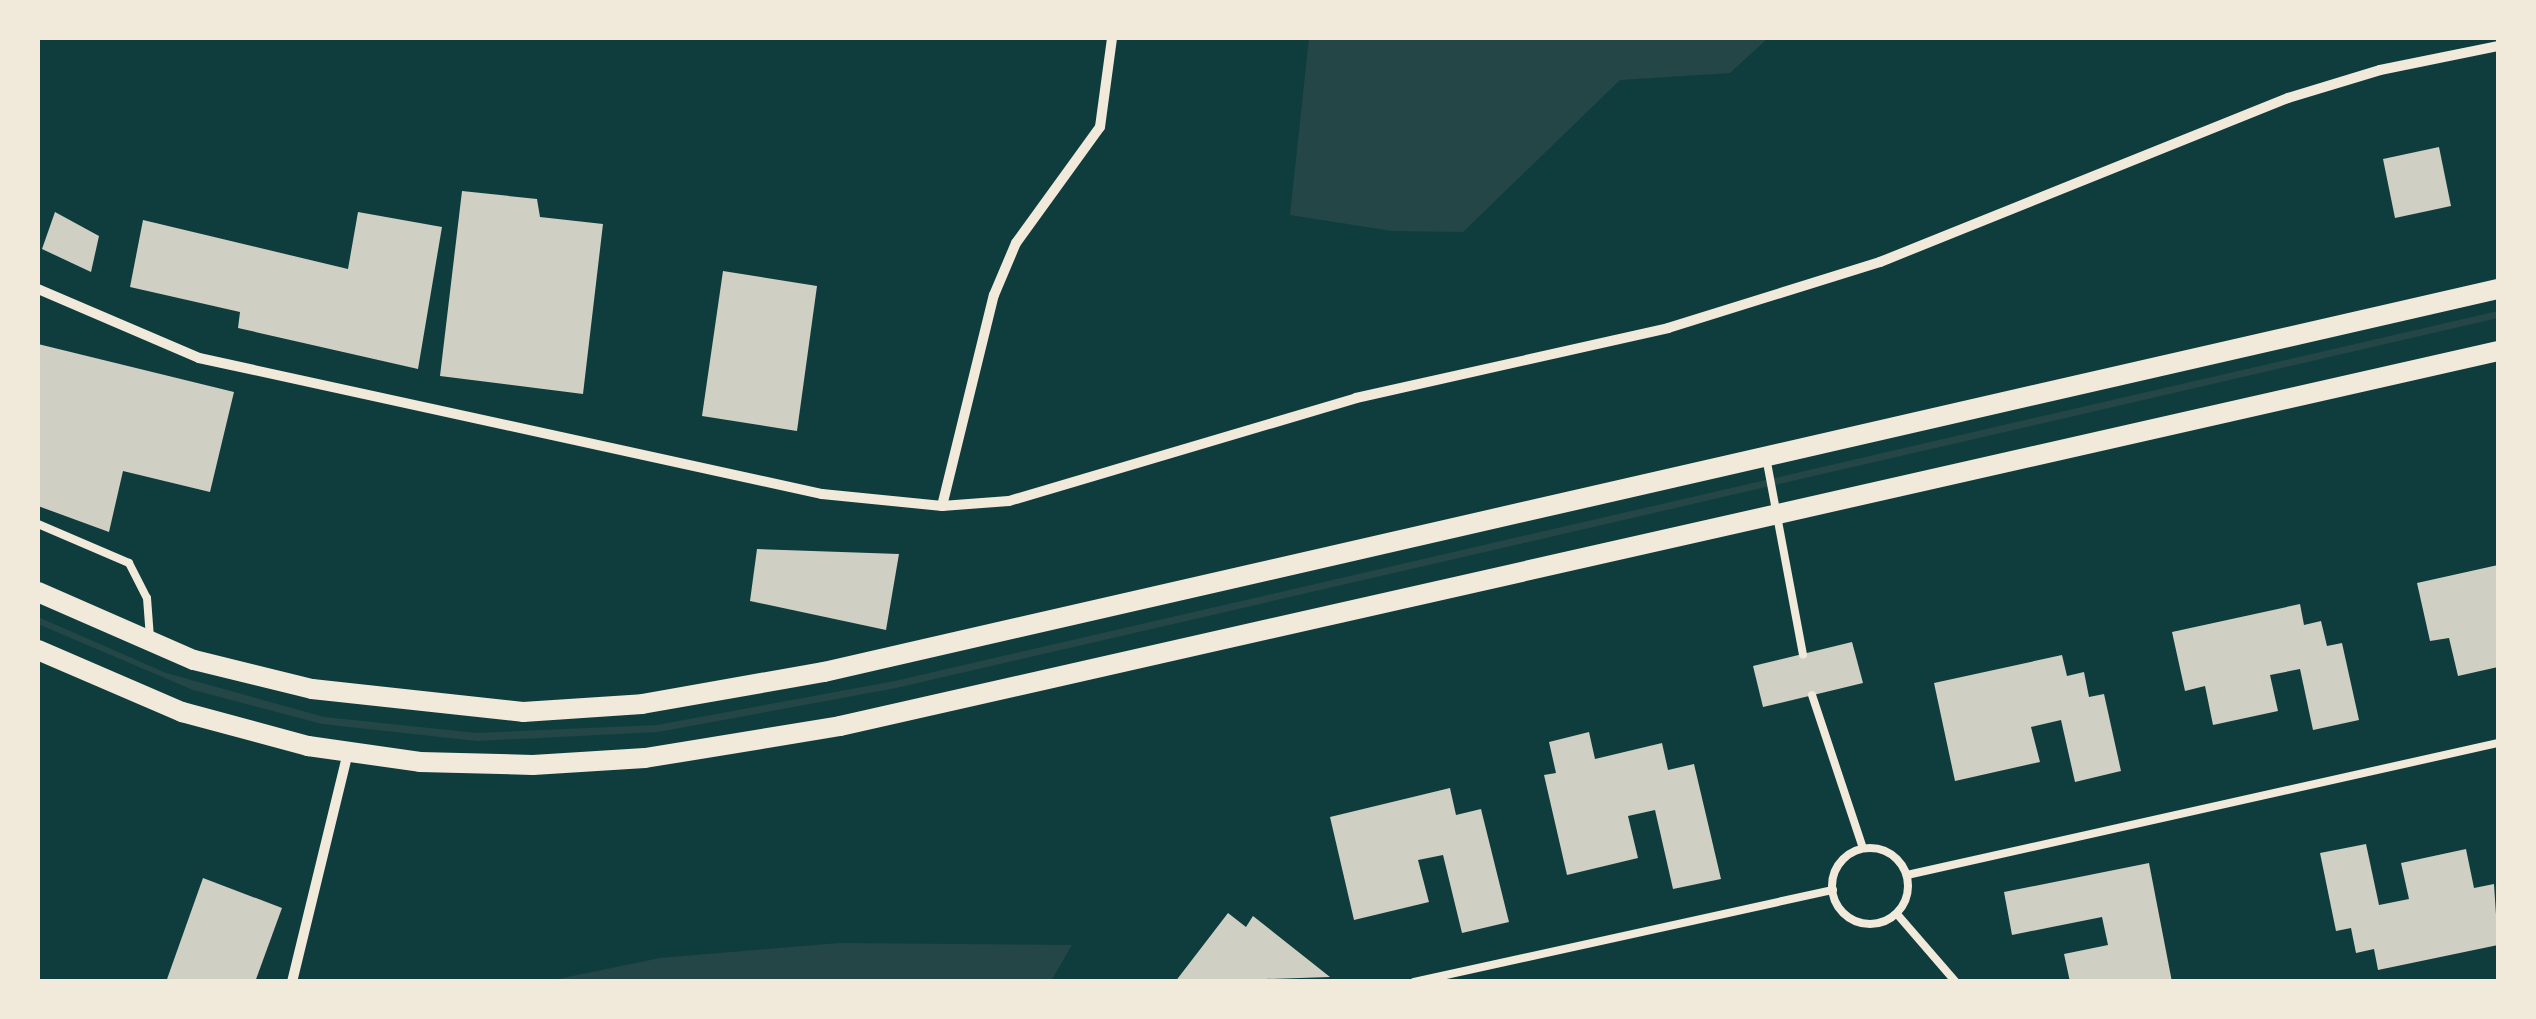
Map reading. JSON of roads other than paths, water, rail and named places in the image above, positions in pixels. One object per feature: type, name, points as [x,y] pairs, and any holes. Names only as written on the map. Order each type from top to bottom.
[{"type":"main road","points":[[38,592],[150,642],[312,689],[420,706],[523,712],[642,704],[824,672],[2498,290]]},
{"type":"main road","points":[[38,650],[182,712],[348,752],[420,762],[532,765],[645,758],[840,726],[1778,510],[2498,350]]},
{"type":"street","points":[[942,506],[994,295],[1016,243],[1100,127],[1112,38]]},
{"type":"street","points":[[38,289],[200,358],[822,494],[942,506],[1009,501],[1356,398],[1668,328],[1880,262],[2288,98],[2380,70],[2498,46]]},
{"type":"street","points":[[292,982],[348,752]]},
{"type":"lane","points":[[1766,457],[1802,655]]},
{"type":"lane","points":[[38,524],[129,564],[147,598],[150,642]]},
{"type":"lane","points":[[1812,695],[1863,848]]},
{"type":"lane","points":[[1907,875],[2498,743]]},
{"type":"lane","points":[[1863,848],[1888,851],[1907,875],[1907,896],[1897,914],[1878,924],[1857,922],[1838,906],[1833,890],[1837,868],[1863,848]]},
{"type":"lane","points":[[1414,982],[1833,890]]},
{"type":"lane","points":[[1897,914],[1956,982]]}]
